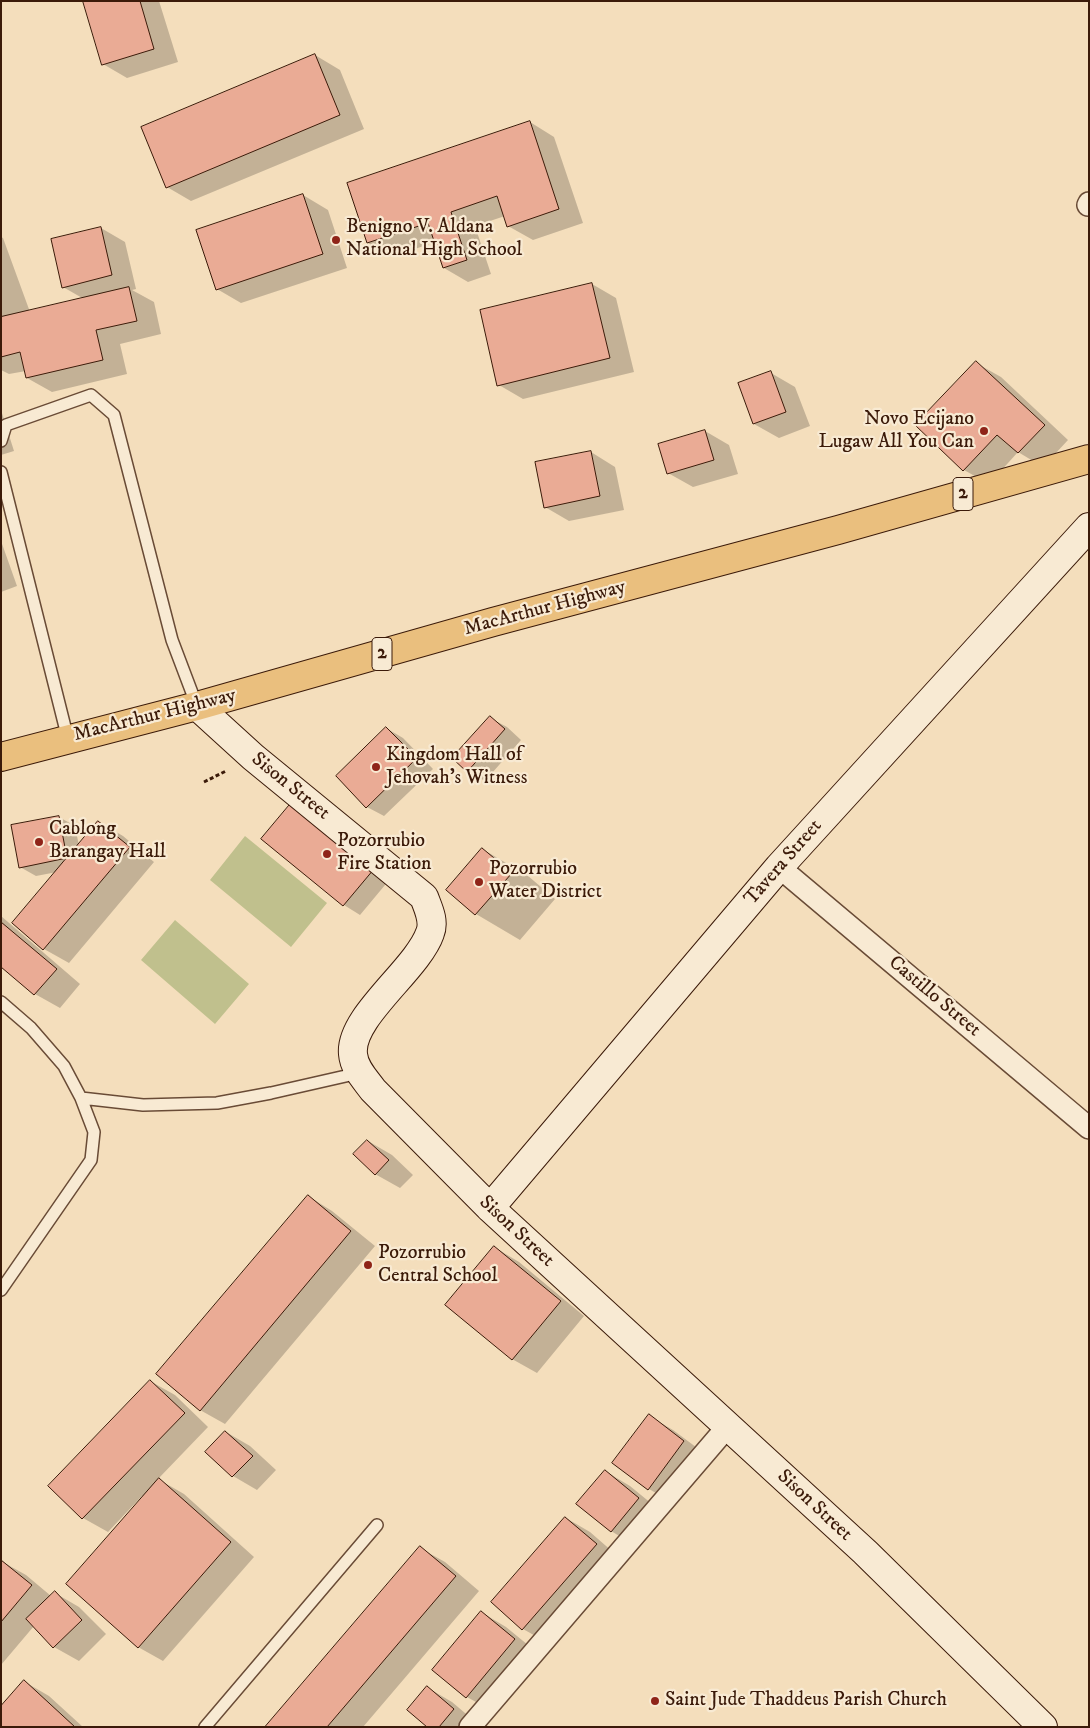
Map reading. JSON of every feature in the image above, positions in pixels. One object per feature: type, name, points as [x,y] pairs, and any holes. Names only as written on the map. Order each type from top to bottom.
[{"type":"highway","name":"MacArthur Highway","points":[[1,757],[197,706],[494,622],[838,530],[1089,459]]},
{"type":"street","name":"Tavera Street","points":[[490,1208],[779,867],[1089,527]]},
{"type":"street","name":"Sison Street","points":[[197,706],[253,757],[424,896],[431,916],[431,932],[402,976],[362,1024],[353,1044],[353,1053],[359,1072],[373,1090],[490,1208],[865,1552],[1043,1727]]},
{"type":"street","name":"Castillo Street","points":[[779,867],[1089,1128]]},
{"type":"street","points":[[470,1727],[728,1426]]},
{"type":"lane","points":[[1,441],[6,425],[90,395],[114,415],[172,640],[197,706]]},
{"type":"lane","points":[[1,472],[68,739]]},
{"type":"lane","points":[[1,1002],[31,1028],[64,1066],[82,1098],[94,1132],[91,1160],[1,1290]]},
{"type":"lane","points":[[82,1098],[143,1106],[217,1102],[271,1094],[359,1072]]},
{"type":"lane","points":[[206,1727],[378,1525]]},
{"type":"green space","points":[[245,836],[327,903],[291,947],[210,880]]},
{"type":"green space","points":[[175,920],[249,984],[215,1024],[141,960]]},
{"type":"building","points":[[83,1],[140,1],[154,49],[102,65]]},
{"type":"building","points":[[315,54],[340,115],[166,188],[141,127]]},
{"type":"building","points":[[530,121],[559,209],[507,227],[497,196],[451,212],[467,260],[443,268],[428,223],[367,243],[347,183]]},
{"type":"building","points":[[303,194],[323,254],[216,290],[196,230]]},
{"type":"building","points":[[101,227],[112,275],[62,288],[51,239]]},
{"type":"building","points":[[592,283],[610,358],[497,386],[480,310]]},
{"type":"building","points":[[129,287],[137,321],[96,330],[103,360],[26,378],[20,352],[1,357],[1,317]]},
{"type":"building","points":[[976,361],[1045,425],[1018,453],[997,435],[963,471],[915,425]]},
{"type":"building","points":[[771,371],[786,412],[753,424],[738,383]]},
{"type":"building","points":[[705,430],[714,460],[667,474],[658,444]]},
{"type":"building","points":[[591,451],[600,496],[544,508],[535,462]]},
{"type":"building","points":[[490,716],[505,729],[467,772],[452,758]]},
{"type":"building","name":"Kingdom Hall of Jehovah's Witness","points":[[386,727],[417,758],[366,808],[336,776]]},
{"type":"building","points":[[292,802],[374,869],[343,906],[261,839]]},
{"type":"building","name":"Cablong Barangay Hall","points":[[59,816],[67,858],[19,868],[11,825]]},
{"type":"building","points":[[98,821],[130,847],[43,950],[12,923]]},
{"type":"building","name":"Pozorrubio Water District","points":[[482,848],[512,873],[475,915],[446,890]]},
{"type":"building","points":[[1,922],[57,969],[34,995],[1,967]]},
{"type":"building","points":[[367,1140],[389,1160],[375,1175],[353,1154]]},
{"type":"building","points":[[308,1195],[351,1231],[200,1411],[156,1374]]},
{"type":"building","points":[[494,1246],[561,1301],[512,1360],[445,1305]]},
{"type":"building","points":[[150,1380],[185,1413],[82,1519],[48,1486]]},
{"type":"building","points":[[649,1414],[684,1441],[648,1490],[612,1463]]},
{"type":"building","points":[[225,1431],[253,1456],[232,1477],[205,1452]]},
{"type":"building","points":[[605,1470],[639,1498],[611,1532],[576,1504]]},
{"type":"building","points":[[159,1478],[231,1542],[138,1648],[66,1584]]},
{"type":"building","points":[[565,1517],[597,1544],[522,1630],[491,1602]]},
{"type":"building","points":[[420,1546],[456,1576],[327,1727],[265,1727]]},
{"type":"building","points":[[1,1560],[32,1585],[1,1622]]},
{"type":"building","points":[[55,1591],[82,1620],[53,1648],[26,1619]]},
{"type":"building","points":[[481,1611],[515,1639],[466,1698],[432,1670]]},
{"type":"building","points":[[24,1680],[75,1727],[1,1727],[1,1706]]},
{"type":"building","points":[[427,1686],[454,1709],[439,1727],[427,1727],[407,1710]]},
{"type":"place","name":"Benigno V. Aldana National High School","points":[[336,240]]},
{"type":"place","name":"Novo Ecijano Lugaw All You Can","points":[[984,431]]},
{"type":"place","name":"Kingdom Hall of Jehovah's Witness","points":[[376,767]]},
{"type":"place","name":"Cablong Barangay Hall","points":[[39,842]]},
{"type":"place","name":"Pozorrubio Fire Station","points":[[327,854]]},
{"type":"place","name":"Pozorrubio Water District","points":[[479,882]]},
{"type":"place","name":"Pozorrubio Central School","points":[[368,1265]]},
{"type":"place","name":"Saint Jude Thaddeus Parish Church","points":[[655,1701]]}]
